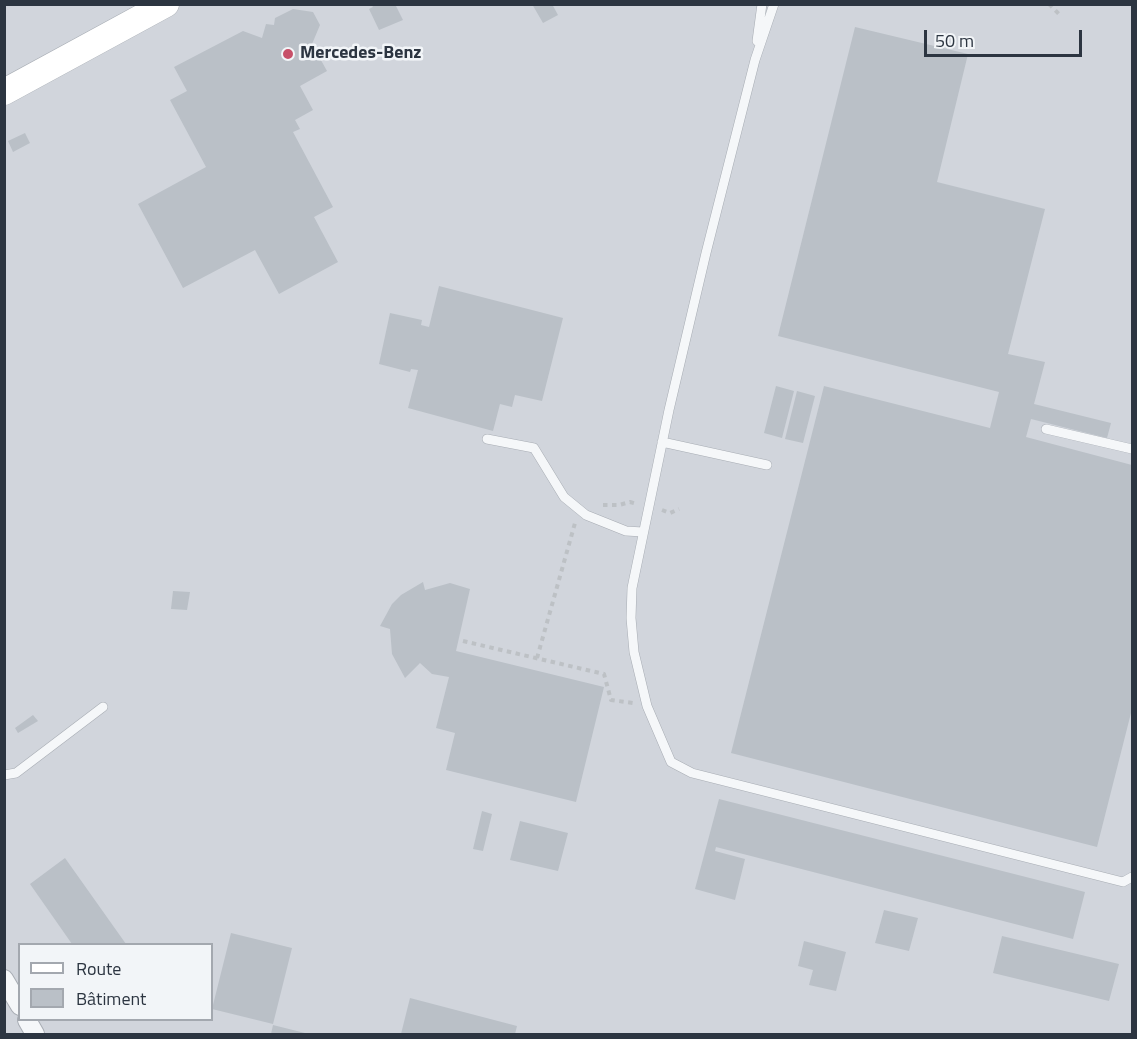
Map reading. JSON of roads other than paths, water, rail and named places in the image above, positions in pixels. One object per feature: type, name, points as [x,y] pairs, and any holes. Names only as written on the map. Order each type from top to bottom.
[{"type":"main road","points":[[4,93],[166,4]]},
{"type":"street","points":[[4,979],[18,1003]]},
{"type":"street","points":[[28,1021],[35,1035]]},
{"type":"lane","points":[[755,60],[762,4]]},
{"type":"lane","points":[[774,4],[755,60],[704,263],[662,441],[632,588],[631,618],[634,652],[647,706],[671,762],[692,773],[1123,882],[1132,877]]},
{"type":"lane","points":[[1046,429],[1132,449]]},
{"type":"lane","points":[[487,439],[534,448],[564,497],[579,509],[594,519],[626,531],[643,532]]},
{"type":"lane","points":[[662,441],[767,465]]},
{"type":"lane","points":[[4,775],[16,773],[103,707]]},
{"type":"place","name":"Mercedes-Benz","points":[[288,54]]}]
